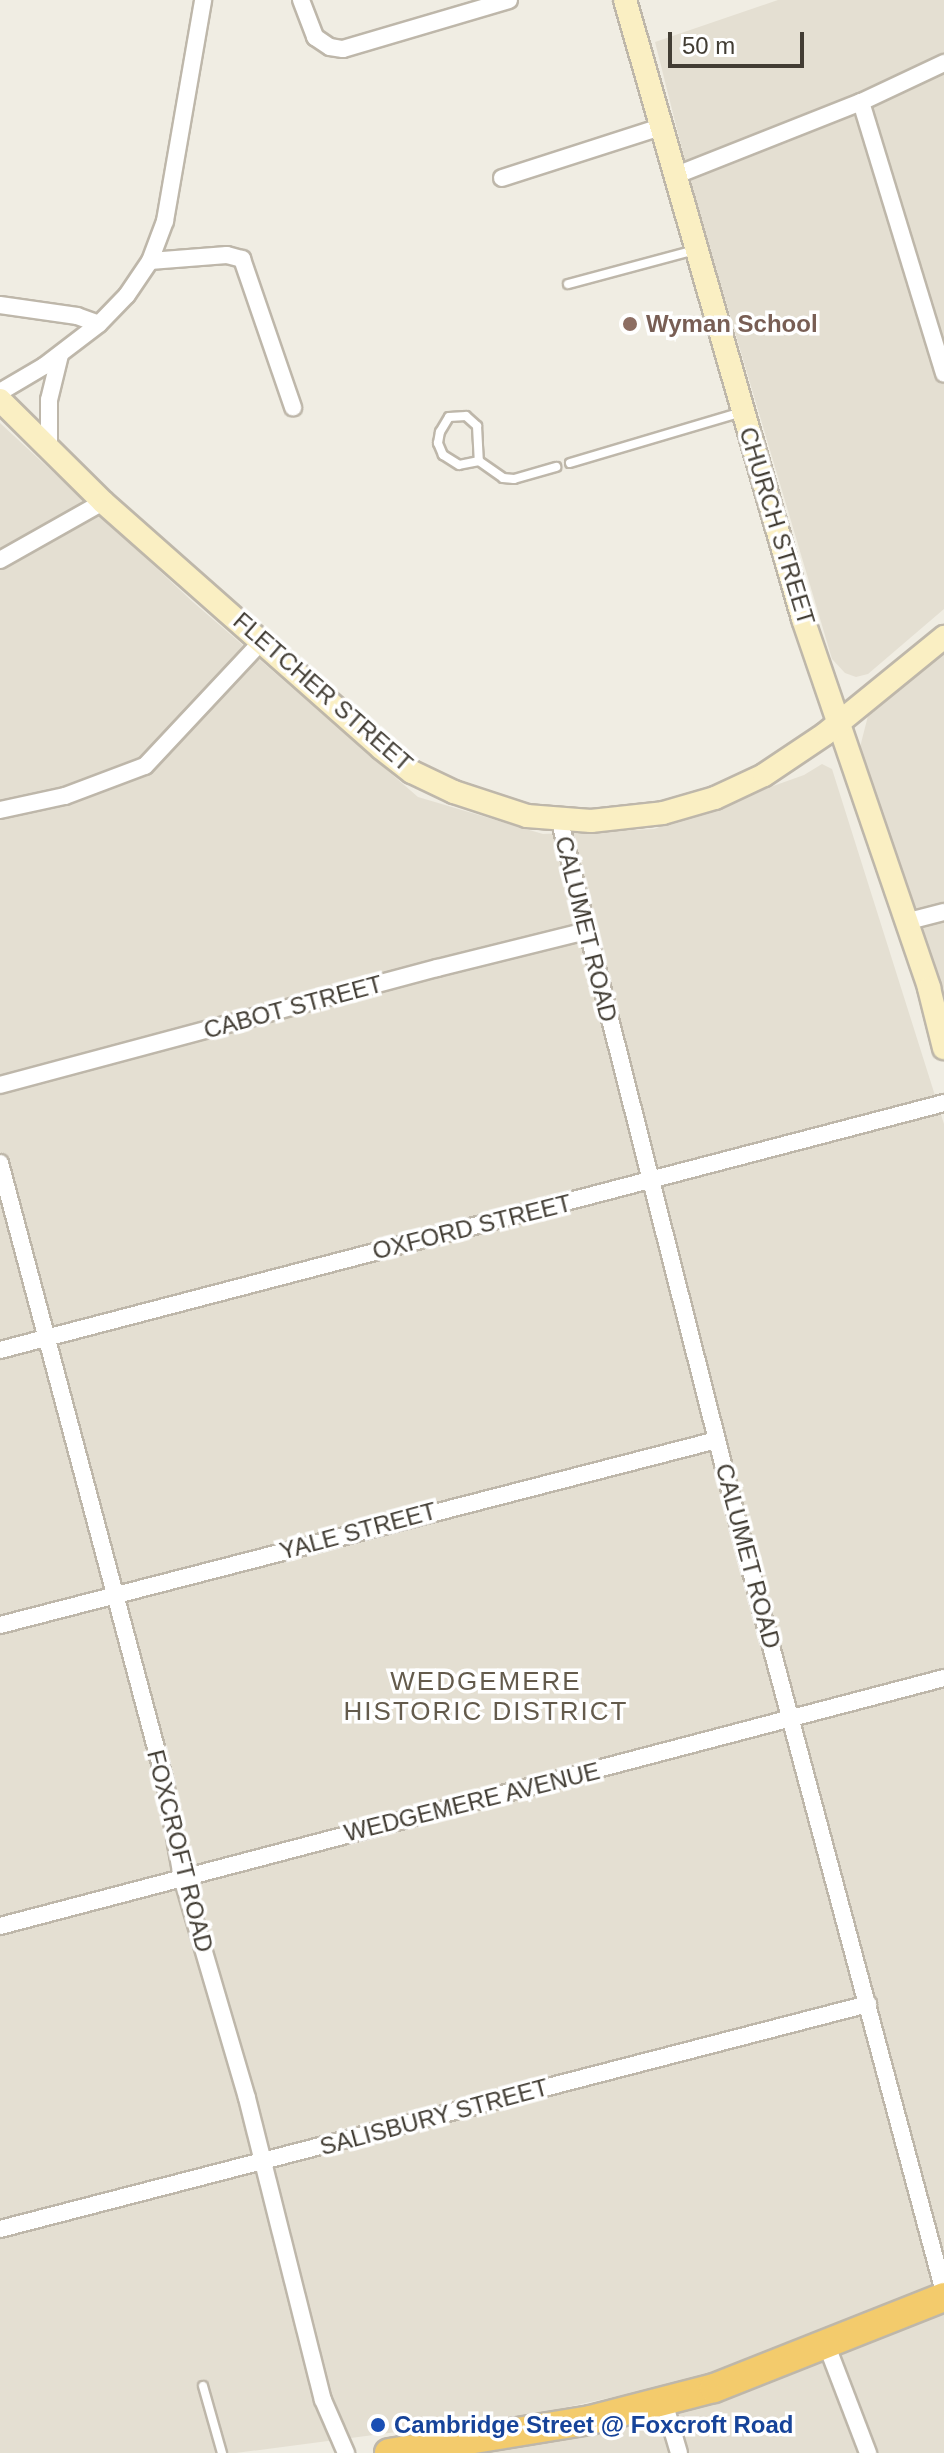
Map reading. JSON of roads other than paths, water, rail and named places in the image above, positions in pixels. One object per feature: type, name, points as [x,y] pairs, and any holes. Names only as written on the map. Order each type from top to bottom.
[{"type":"highway","points":[[389,2453],[549,2427],[714,2388],[827,2346],[944,2294]]},
{"type":"street","points":[[301,0],[315,37],[325,45],[343,49],[509,0]]},
{"type":"street","name":"CHURCH STREET","points":[[625,0],[803,619],[929,988],[944,1048]]},
{"type":"street","points":[[0,392],[60,355],[99,324],[127,295],[150,261],[165,221],[200,1]]},
{"type":"street","points":[[674,176],[861,102],[944,63]]},
{"type":"street","points":[[861,102],[944,374]]},
{"type":"street","points":[[502,178],[661,127]]},
{"type":"street","points":[[150,261],[227,255],[242,259],[293,407]]},
{"type":"street","points":[[0,305],[77,316],[99,324]]},
{"type":"street","points":[[49,449],[49,400],[60,355]]},
{"type":"street","name":"FLETCHER STREET","points":[[0,400],[103,502],[412,772],[454,792],[512,811],[591,821],[663,813],[715,798],[764,775],[840,723],[944,637]]},
{"type":"street","points":[[0,560],[103,502]]},
{"type":"street","points":[[0,810],[65,796],[145,766],[262,641]]},
{"type":"street","name":"CALUMET ROAD","points":[[559,818],[717,1440],[944,2294]]},
{"type":"street","points":[[905,922],[944,912]]},
{"type":"street","name":"CABOT STREET","points":[[0,1085],[587,931]]},
{"type":"street","name":"OXFORD STREET","points":[[0,1350],[944,1103]]},
{"type":"street","name":"FOXCROFT ROAD","points":[[0,1163],[165,1782],[182,1877],[263,2161],[323,2400],[346,2453]]},
{"type":"street","name":"YALE STREET","points":[[0,1625],[717,1440]]},
{"type":"street","name":"WEDGEMERE AVENUE","points":[[0,1926],[944,1678]]},
{"type":"street","name":"SALISBURY STREET","points":[[0,2229],[868,2004]]},
{"type":"street","points":[[827,2346],[868,2453]]},
{"type":"street","points":[[664,2402],[679,2453]]},
{"type":"lane","points":[[568,284],[696,249]]},
{"type":"lane","points":[[570,463],[743,412]]},
{"type":"lane","points":[[479,461],[477,426],[466,416],[449,417],[440,432],[443,455],[459,465],[479,461],[503,478],[514,479],[556,467]]},
{"type":"lane","points":[[203,2386],[222,2453]]},
{"type":"place","name":"Wyman School","points":[[630,324]]},
{"type":"place","name":"Cambridge Street @ Foxcroft Road","points":[[378,2425]]},
{"type":"district","name":"WEDGEMERE HISTORIC DISTRICT","points":[[486,1697]]}]
